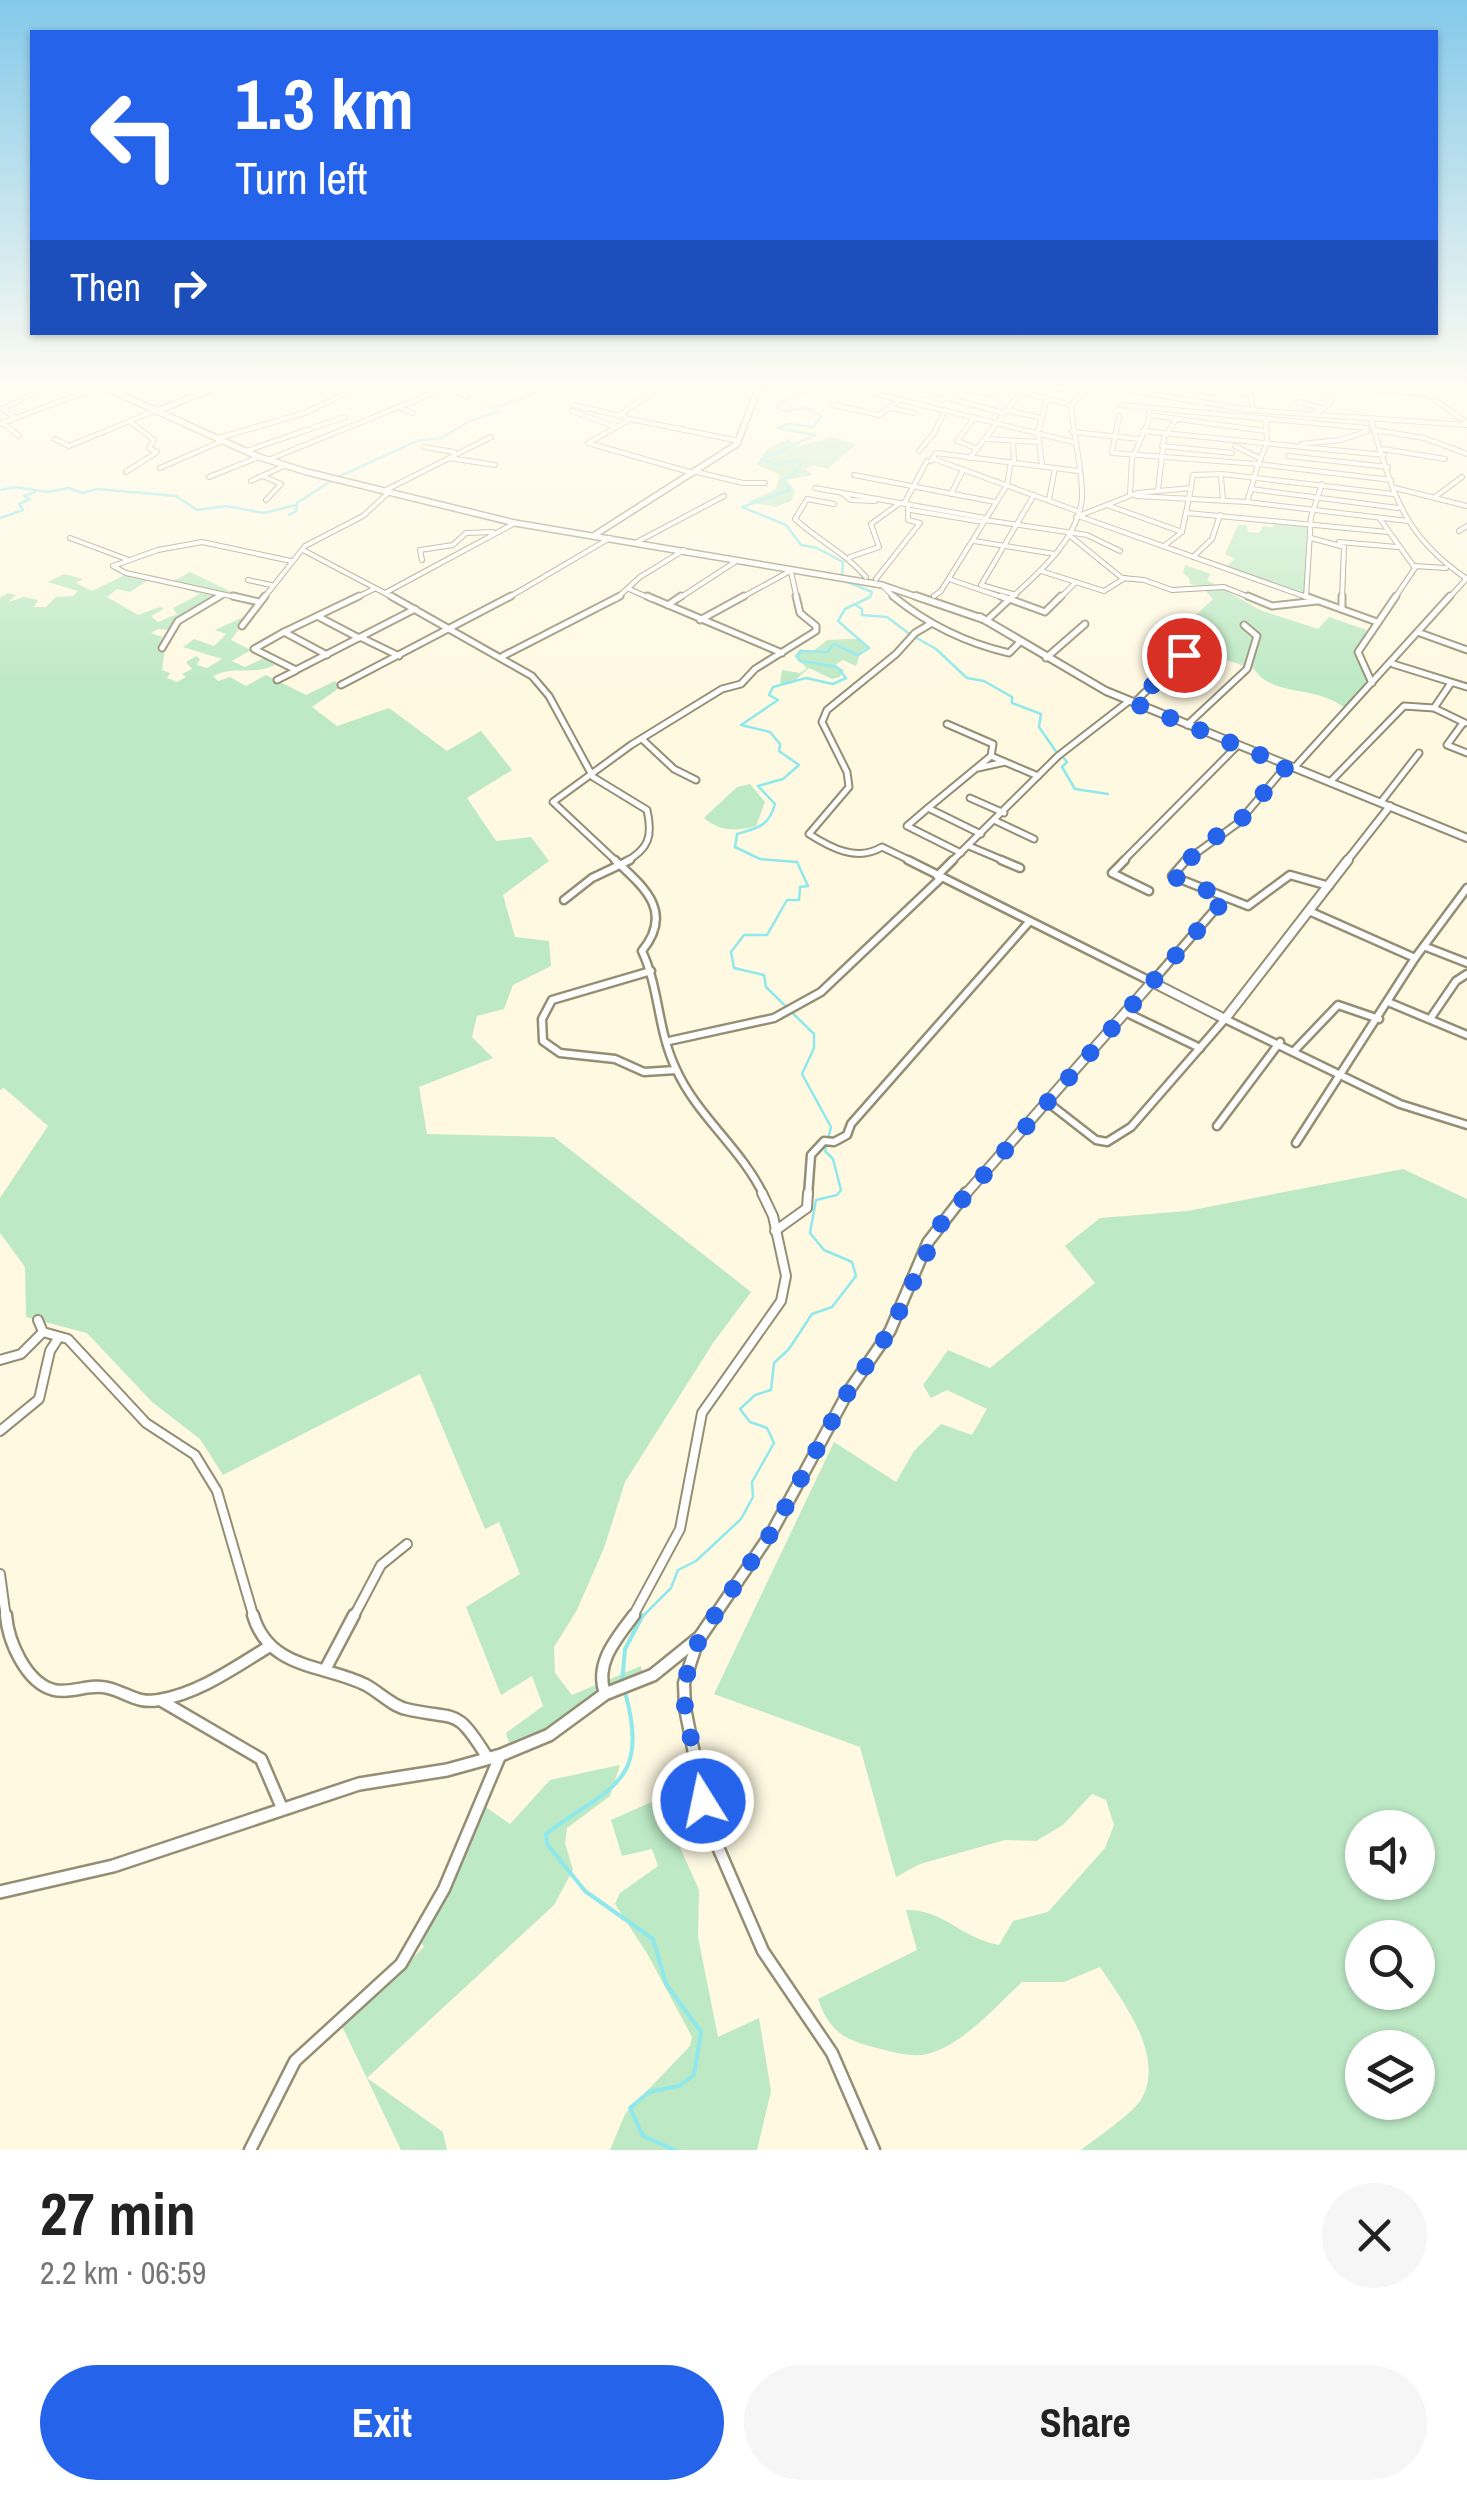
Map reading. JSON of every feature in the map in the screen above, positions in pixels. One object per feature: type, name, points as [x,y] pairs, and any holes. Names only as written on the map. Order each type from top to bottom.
[{"type":"main road","points":[[376,489],[515,523],[879,582],[934,596],[1131,702],[1467,838]]},
{"type":"main road","points":[[726,557],[840,576]]},
{"type":"main road","points":[[853,578],[866,577],[984,620]]},
{"type":"street","points":[[266,500],[277,489]]},
{"type":"street","points":[[242,626],[302,550],[317,538],[365,515],[391,489]]},
{"type":"street","points":[[594,536],[669,489]]},
{"type":"street","points":[[824,489],[984,520]]},
{"type":"street","points":[[862,495],[868,489]]},
{"type":"street","points":[[850,557],[878,547],[871,524],[905,502],[913,489]]},
{"type":"street","points":[[922,489],[995,502]]},
{"type":"street","points":[[951,494],[953,489]]},
{"type":"street","points":[[934,596],[973,542],[1004,489]]},
{"type":"street","points":[[1018,489],[1077,515],[1376,622]]},
{"type":"street","points":[[1049,500],[1051,489]]},
{"type":"street","points":[[984,620],[1016,595],[1056,554],[1077,515],[1082,489]]},
{"type":"street","points":[[1130,489],[1130,495]]},
{"type":"street","points":[[1077,515],[1130,495],[1175,489]]},
{"type":"street","points":[[1163,546],[1182,532],[1191,489]]},
{"type":"street","points":[[1222,489],[1223,500]]},
{"type":"street","points":[[1246,502],[1251,489]]},
{"type":"street","points":[[1254,489],[1398,508]]},
{"type":"street","points":[[1306,597],[1313,510],[1321,489]]},
{"type":"street","points":[[1377,489],[1467,506]]},
{"type":"street","points":[[1434,498],[1446,489]]},
{"type":"street","points":[[1330,886],[1290,874],[1260,903],[1248,906],[1172,876],[1188,858],[1238,823],[1393,664],[1467,579],[1428,550],[1398,508],[1394,491]]},
{"type":"street","points":[[842,492],[851,500],[886,499]]},
{"type":"street","points":[[1130,495],[1246,502],[1408,521]]},
{"type":"street","points":[[1455,503],[1467,495]]},
{"type":"street","points":[[637,542],[724,496]]},
{"type":"street","points":[[981,586],[1034,496]]},
{"type":"street","points":[[826,513],[834,504],[807,499],[795,519],[850,557],[866,577]]},
{"type":"street","points":[[905,502],[911,510],[1088,535],[1120,551]]},
{"type":"street","points":[[1107,505],[1182,532]]},
{"type":"street","points":[[911,510],[908,520],[920,523],[879,582],[920,619],[1006,654],[1016,650],[1020,642]]},
{"type":"street","points":[[1187,513],[1388,532]]},
{"type":"street","points":[[1194,558],[1212,539],[1220,514]]},
{"type":"street","points":[[1372,684],[1358,652],[1413,574],[1413,566],[1380,519]]},
{"type":"street","points":[[385,593],[515,523]]},
{"type":"street","points":[[1459,531],[1467,526]]},
{"type":"street","points":[[422,560],[420,550],[453,544],[458,537],[474,530],[499,532]]},
{"type":"street","points":[[1069,534],[1114,575],[1172,590],[1224,587],[1272,606],[1318,601]]},
{"type":"street","points":[[70,538],[130,560]]},
{"type":"street","points":[[342,685],[451,629],[610,538]]},
{"type":"street","points":[[1310,538],[1398,547]]},
{"type":"street","points":[[259,602],[126,573],[114,566],[158,550],[202,542],[291,561]]},
{"type":"street","points":[[973,542],[1056,554]]},
{"type":"street","points":[[1336,542],[1344,547],[1342,609]]},
{"type":"street","points":[[302,550],[322,557],[502,656],[540,684],[591,772],[601,784],[638,802],[649,816],[651,844],[630,861],[573,888],[564,900]]},
{"type":"street","points":[[502,656],[629,589],[640,577],[684,550]]},
{"type":"street","points":[[668,605],[739,560]]},
{"type":"street","points":[[1413,566],[1448,568]]},
{"type":"street","points":[[605,1694],[601,1682],[607,1651],[639,1608],[680,1529],[702,1413],[781,1300],[786,1276],[773,1216],[752,1171],[697,1104],[676,1070],[669,1040],[657,1016],[658,992],[642,948],[655,934],[659,920],[641,886],[554,802],[591,772],[722,689],[741,684],[756,669],[818,628],[799,610],[792,571],[700,620]]},
{"type":"street","points":[[1041,571],[1108,592],[1126,578]]},
{"type":"street","points":[[949,578],[1016,595]]},
{"type":"street","points":[[248,580],[272,585]]},
{"type":"street","points":[[981,586],[1008,602],[1045,612],[1076,582]]},
{"type":"street","points":[[296,670],[254,649],[375,588]]},
{"type":"street","points":[[629,589],[782,653]]},
{"type":"street","points":[[162,648],[170,628],[224,594]]},
{"type":"street","points":[[278,680],[416,608]]},
{"type":"street","points":[[318,616],[399,656]]},
{"type":"street","points":[[920,619],[922,628]]},
{"type":"street","points":[[932,623],[827,710],[822,722],[849,787],[808,830],[813,837],[854,854],[872,854],[882,847],[1400,1104],[1467,1125]]},
{"type":"street","points":[[1046,658],[1085,624]]},
{"type":"street","points":[[1187,725],[1231,688],[1252,660],[1257,636],[1244,625]]},
{"type":"street","points":[[284,632],[327,655]]},
{"type":"street","points":[[1420,634],[1467,650]]},
{"type":"street","points":[[669,1040],[774,1018],[821,992],[1086,731],[1131,702],[1184,655],[1193,652]]},
{"type":"street","points":[[1393,664],[1467,687]]},
{"type":"street","points":[[1434,708],[1451,683]]},
{"type":"street","points":[[1330,782],[1404,706],[1434,708],[1465,724],[1446,745],[1467,753]]},
{"type":"street","points":[[947,724],[993,744],[990,756],[907,826],[960,853]]},
{"type":"street","points":[[642,739],[674,769],[696,780]]},
{"type":"street","points":[[1148,891],[1112,873],[1156,833],[1238,745]]},
{"type":"street","points":[[1046,1102],[1096,1140],[1107,1142],[1130,1127],[1225,1018],[1330,886],[1419,753]]},
{"type":"street","points":[[990,756],[1038,776]]},
{"type":"street","points":[[972,770],[1006,762]]},
{"type":"street","points":[[970,798],[1004,813]]},
{"type":"street","points":[[928,808],[980,834]]},
{"type":"street","points":[[996,820],[1034,839]]},
{"type":"street","points":[[969,846],[1020,868]]},
{"type":"street","points":[[1296,1143],[1416,958],[1467,888]]},
{"type":"street","points":[[874,2150],[832,2054],[763,1951],[708,1824],[685,1708],[684,1683],[700,1637],[773,1530],[848,1392],[890,1331],[928,1242],[1124,1011],[1226,898]]},
{"type":"street","points":[[1310,911],[1416,958]]},
{"type":"street","points":[[775,1231],[807,1208],[812,1155],[828,1142],[847,1135],[851,1124],[954,1003],[1015,942],[1029,922]]},
{"type":"street","points":[[1426,947],[1467,963]]},
{"type":"street","points":[[651,971],[552,1000],[544,1007],[542,1042],[560,1053],[615,1059],[644,1072],[676,1070]]},
{"type":"street","points":[[1430,1019],[1456,981],[1467,974]]},
{"type":"street","points":[[1388,1002],[1467,1035]]},
{"type":"street","points":[[1296,1050],[1338,1005],[1379,1020]]},
{"type":"street","points":[[1124,1011],[1200,1048]]},
{"type":"street","points":[[1217,1126],[1280,1042]]},
{"type":"street","points":[[38,1320],[42,1332]]},
{"type":"street","points":[[42,1332],[68,1339],[146,1422],[195,1455],[207,1472],[236,1544],[256,1625],[270,1646],[300,1666],[326,1668],[368,1686],[403,1709],[441,1712],[456,1718],[472,1732],[487,1758]]},
{"type":"street","points":[[0,1360],[21,1354],[42,1332]]},
{"type":"street","points":[[0,1431],[40,1399],[50,1350],[59,1336]]},
{"type":"street","points":[[326,1668],[381,1565],[407,1544]]},
{"type":"street","points":[[0,1574],[9,1600],[6,1628],[15,1652],[54,1690],[107,1687],[135,1701],[160,1700],[203,1686],[270,1646]]},
{"type":"street","points":[[0,1892],[113,1866],[359,1784],[447,1770],[501,1755],[548,1735],[605,1694],[653,1675],[700,1637]]},
{"type":"street","points":[[160,1700],[260,1759],[270,1774],[282,1809]]},
{"type":"street","points":[[250,2150],[295,2061],[330,2026],[388,1980],[414,1945],[444,1889],[501,1755]]},
{"type":"green space","points":[[775,490],[795,491],[791,501],[776,507],[748,502]]},
{"type":"green space","points":[[1275,522],[1308,525],[1304,594],[1225,567],[1235,559],[1225,554],[1238,525],[1247,525],[1248,532],[1259,533],[1263,526],[1273,527]]},
{"type":"green space","points":[[1185,565],[1211,574],[1207,580],[1260,610],[1318,629],[1329,617],[1367,630],[1355,654],[1369,683],[1345,708],[1320,696],[1272,684],[1254,669],[1168,641],[1213,599],[1201,586],[1190,584],[1183,573]]},
{"type":"green space","points":[[131,572],[152,578],[130,592],[117,589],[107,597],[138,615],[160,607],[164,609],[151,616],[158,622],[177,614],[173,608],[200,594],[168,584],[190,572],[234,593],[170,630],[151,633],[162,637],[162,670],[170,673],[167,678],[177,682],[186,677],[182,674],[192,669],[186,662],[196,656],[200,659],[197,665],[207,668],[222,659],[183,647],[194,639],[214,646],[226,634],[215,630],[250,614],[231,640],[251,650],[232,661],[245,667],[264,658],[275,665],[213,676],[218,681],[230,677],[246,686],[266,675],[306,695],[335,681],[342,686],[312,707],[337,726],[389,708],[447,751],[481,731],[512,770],[467,798],[496,841],[531,837],[549,861],[503,895],[515,937],[549,941],[551,966],[513,985],[504,1009],[477,1016],[472,1037],[493,1058],[419,1087],[427,1134],[554,1137],[751,1292],[713,1343],[625,1482],[604,1548],[577,1610],[554,1647],[555,1673],[572,1695],[641,1666],[644,1686],[634,1684],[512,1754],[506,1733],[543,1706],[532,1676],[501,1695],[466,1607],[520,1574],[499,1522],[485,1529],[420,1374],[223,1475],[200,1439],[152,1402],[87,1333],[26,1317],[25,1267],[0,1233],[0,1198],[48,1126],[4,1088],[0,1090],[0,598],[8,593],[16,595],[8,602],[24,597],[38,600],[34,607],[46,607],[56,597],[73,596],[78,591],[48,582],[64,574],[83,579],[76,583],[92,591]]},
{"type":"green space","points":[[858,639],[868,647],[861,651],[856,666],[843,660],[835,665],[844,670],[840,677],[832,679],[809,668],[792,683],[780,683],[782,670],[800,673],[807,668],[794,656],[800,649],[812,652],[827,640]]},
{"type":"green space","points":[[750,784],[765,802],[756,826],[728,829],[704,818],[737,787]]},
{"type":"green space","points":[[1403,1169],[1467,1199],[1467,2150],[1081,2150],[1131,2111],[1142,2098],[1148,2081],[1145,2047],[1138,2030],[1100,1967],[1064,1982],[1022,1982],[966,2034],[927,2054],[893,2052],[845,2036],[832,2026],[818,1999],[917,1950],[906,1910],[931,1914],[999,1945],[1013,1921],[1048,1912],[1105,1848],[1114,1825],[1106,1800],[1092,1794],[1063,1825],[1036,1841],[1005,1840],[920,1864],[896,1877],[860,1747],[714,1694],[834,1442],[896,1482],[914,1451],[941,1424],[972,1435],[987,1409],[947,1390],[931,1398],[923,1385],[948,1350],[990,1368],[1095,1283],[1065,1246],[1100,1218],[1187,1211]]},
{"type":"green space","points":[[620,1765],[610,1796],[567,1828],[565,1843],[573,1870],[554,1905],[367,2078],[443,2132],[447,2150],[401,2150],[342,2026],[424,1947],[416,1934],[440,1892],[477,1801],[510,1824],[550,1780]]},
{"type":"green space","points":[[665,1796],[675,1836],[699,1890],[698,1937],[718,2037],[759,2018],[771,2091],[757,2150],[610,2150],[625,2114],[690,2046],[692,2037],[648,1955],[615,1904],[620,1893],[658,1866],[652,1849],[622,1856],[611,1820]]},
{"type":"waterway","points":[[30,489],[62,489]]},
{"type":"waterway","points":[[72,489],[82,493],[96,489]]},
{"type":"waterway","points":[[101,489],[176,496],[197,510],[226,506],[264,513],[296,505]]},
{"type":"waterway","points":[[289,515],[296,511],[297,503],[318,489]]},
{"type":"waterway","points":[[790,489],[742,507],[786,525],[801,545],[817,548],[843,562],[842,580],[872,592],[855,604]]},
{"type":"waterway","points":[[0,518],[23,510],[19,504],[30,499],[24,496],[35,492]]},
{"type":"waterway","points":[[642,1617],[671,1588],[678,1570],[696,1561],[741,1519],[753,1497],[752,1482],[774,1443],[767,1428],[750,1422],[740,1409],[755,1395],[771,1390],[774,1363],[789,1349],[812,1314],[832,1307],[856,1276],[852,1262],[824,1250],[810,1233],[816,1200],[837,1195],[841,1190],[833,1159],[825,1151],[831,1127],[802,1074],[814,1048],[814,1034],[766,987],[764,975],[734,968],[731,952],[744,935],[767,935],[787,900],[799,900],[800,887],[808,886],[797,862],[760,859],[735,847],[737,834],[762,825],[773,811],[775,804],[758,786],[783,779],[799,765],[779,751],[780,744],[770,732],[741,725],[778,700],[769,695],[773,687],[806,678],[833,684],[846,678],[837,667],[800,661],[797,657],[801,651],[827,652],[834,644],[858,655],[869,648],[838,621],[845,609],[855,604]]},
{"type":"waterway","points":[[855,604],[862,609],[862,615],[887,617],[911,635]]},
{"type":"waterway","points":[[915,637],[936,649],[967,678],[984,681],[1012,697],[1012,703],[1041,714],[1039,727],[1057,753]]},
{"type":"waterway","points":[[1062,756],[1067,762],[1062,767],[1075,789],[1108,794]]},
{"type":"waterway","points":[[622,1684],[625,1649],[642,1617]]},
{"type":"waterway","points":[[625,1692],[632,1723],[628,1766],[605,1793],[546,1834],[547,1844],[585,1891],[653,1939],[666,1984],[701,2032],[694,2075],[679,2086],[649,2092],[630,2108],[643,2136],[675,2150]]},
{"type":"route","points":[[703,1801],[684,1683],[700,1637],[773,1530],[848,1392],[890,1331],[928,1242],[940,1225],[1226,898],[1172,876],[1188,858],[1238,823],[1287,766],[1134,703],[1184,655]]}]
